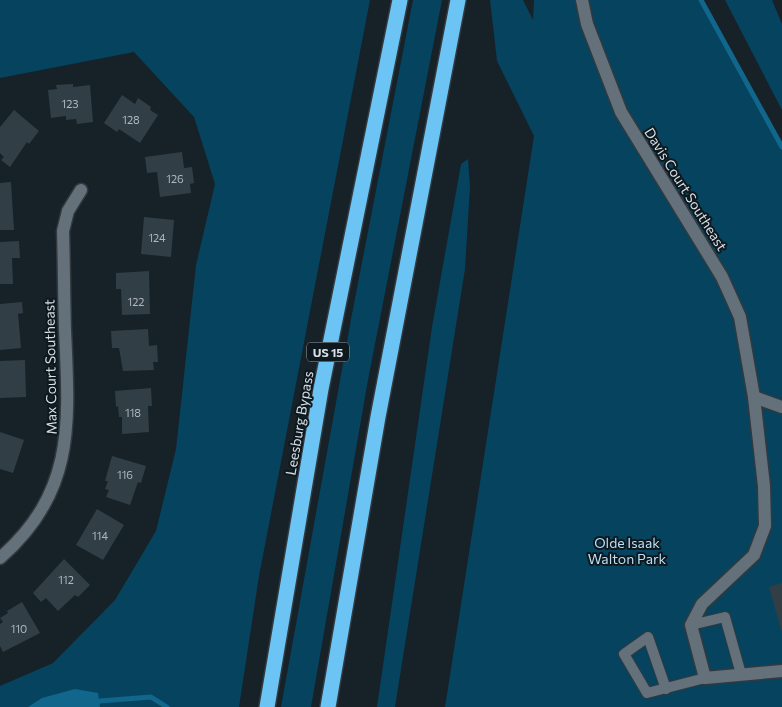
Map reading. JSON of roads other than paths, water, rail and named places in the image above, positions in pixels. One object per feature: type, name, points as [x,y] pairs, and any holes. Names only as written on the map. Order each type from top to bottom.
[{"type":"highway","name":"Leesburg Bypass","points":[[267,707],[321,389],[400,0]]},
{"type":"highway","points":[[328,707],[378,417],[458,2]]},
{"type":"street","name":"Davis Court Southeast","points":[[582,0],[587,24],[621,112],[722,277],[740,317],[754,397],[764,486],[765,526],[754,555],[702,604],[691,624]]},
{"type":"street","name":"Max Court Southeast","points":[[0,558],[31,525],[48,498],[58,473],[65,446],[68,399],[63,231],[68,211],[81,190]]},
{"type":"street","points":[[754,397],[782,407]]},
{"type":"street","points":[[691,624],[705,678],[782,671]]},
{"type":"lane","points":[[691,624],[725,617],[741,674]]},
{"type":"lane","points":[[666,689],[648,637],[624,654],[647,693],[666,689],[705,678]]},
{"type":"waterway","points":[[701,0],[782,147]]},
{"type":"waterway","points":[[82,707],[100,701],[151,697],[167,707]]},
{"type":"park label","name":"Olde Isaak Walton Park","points":[[627,550]]}]
